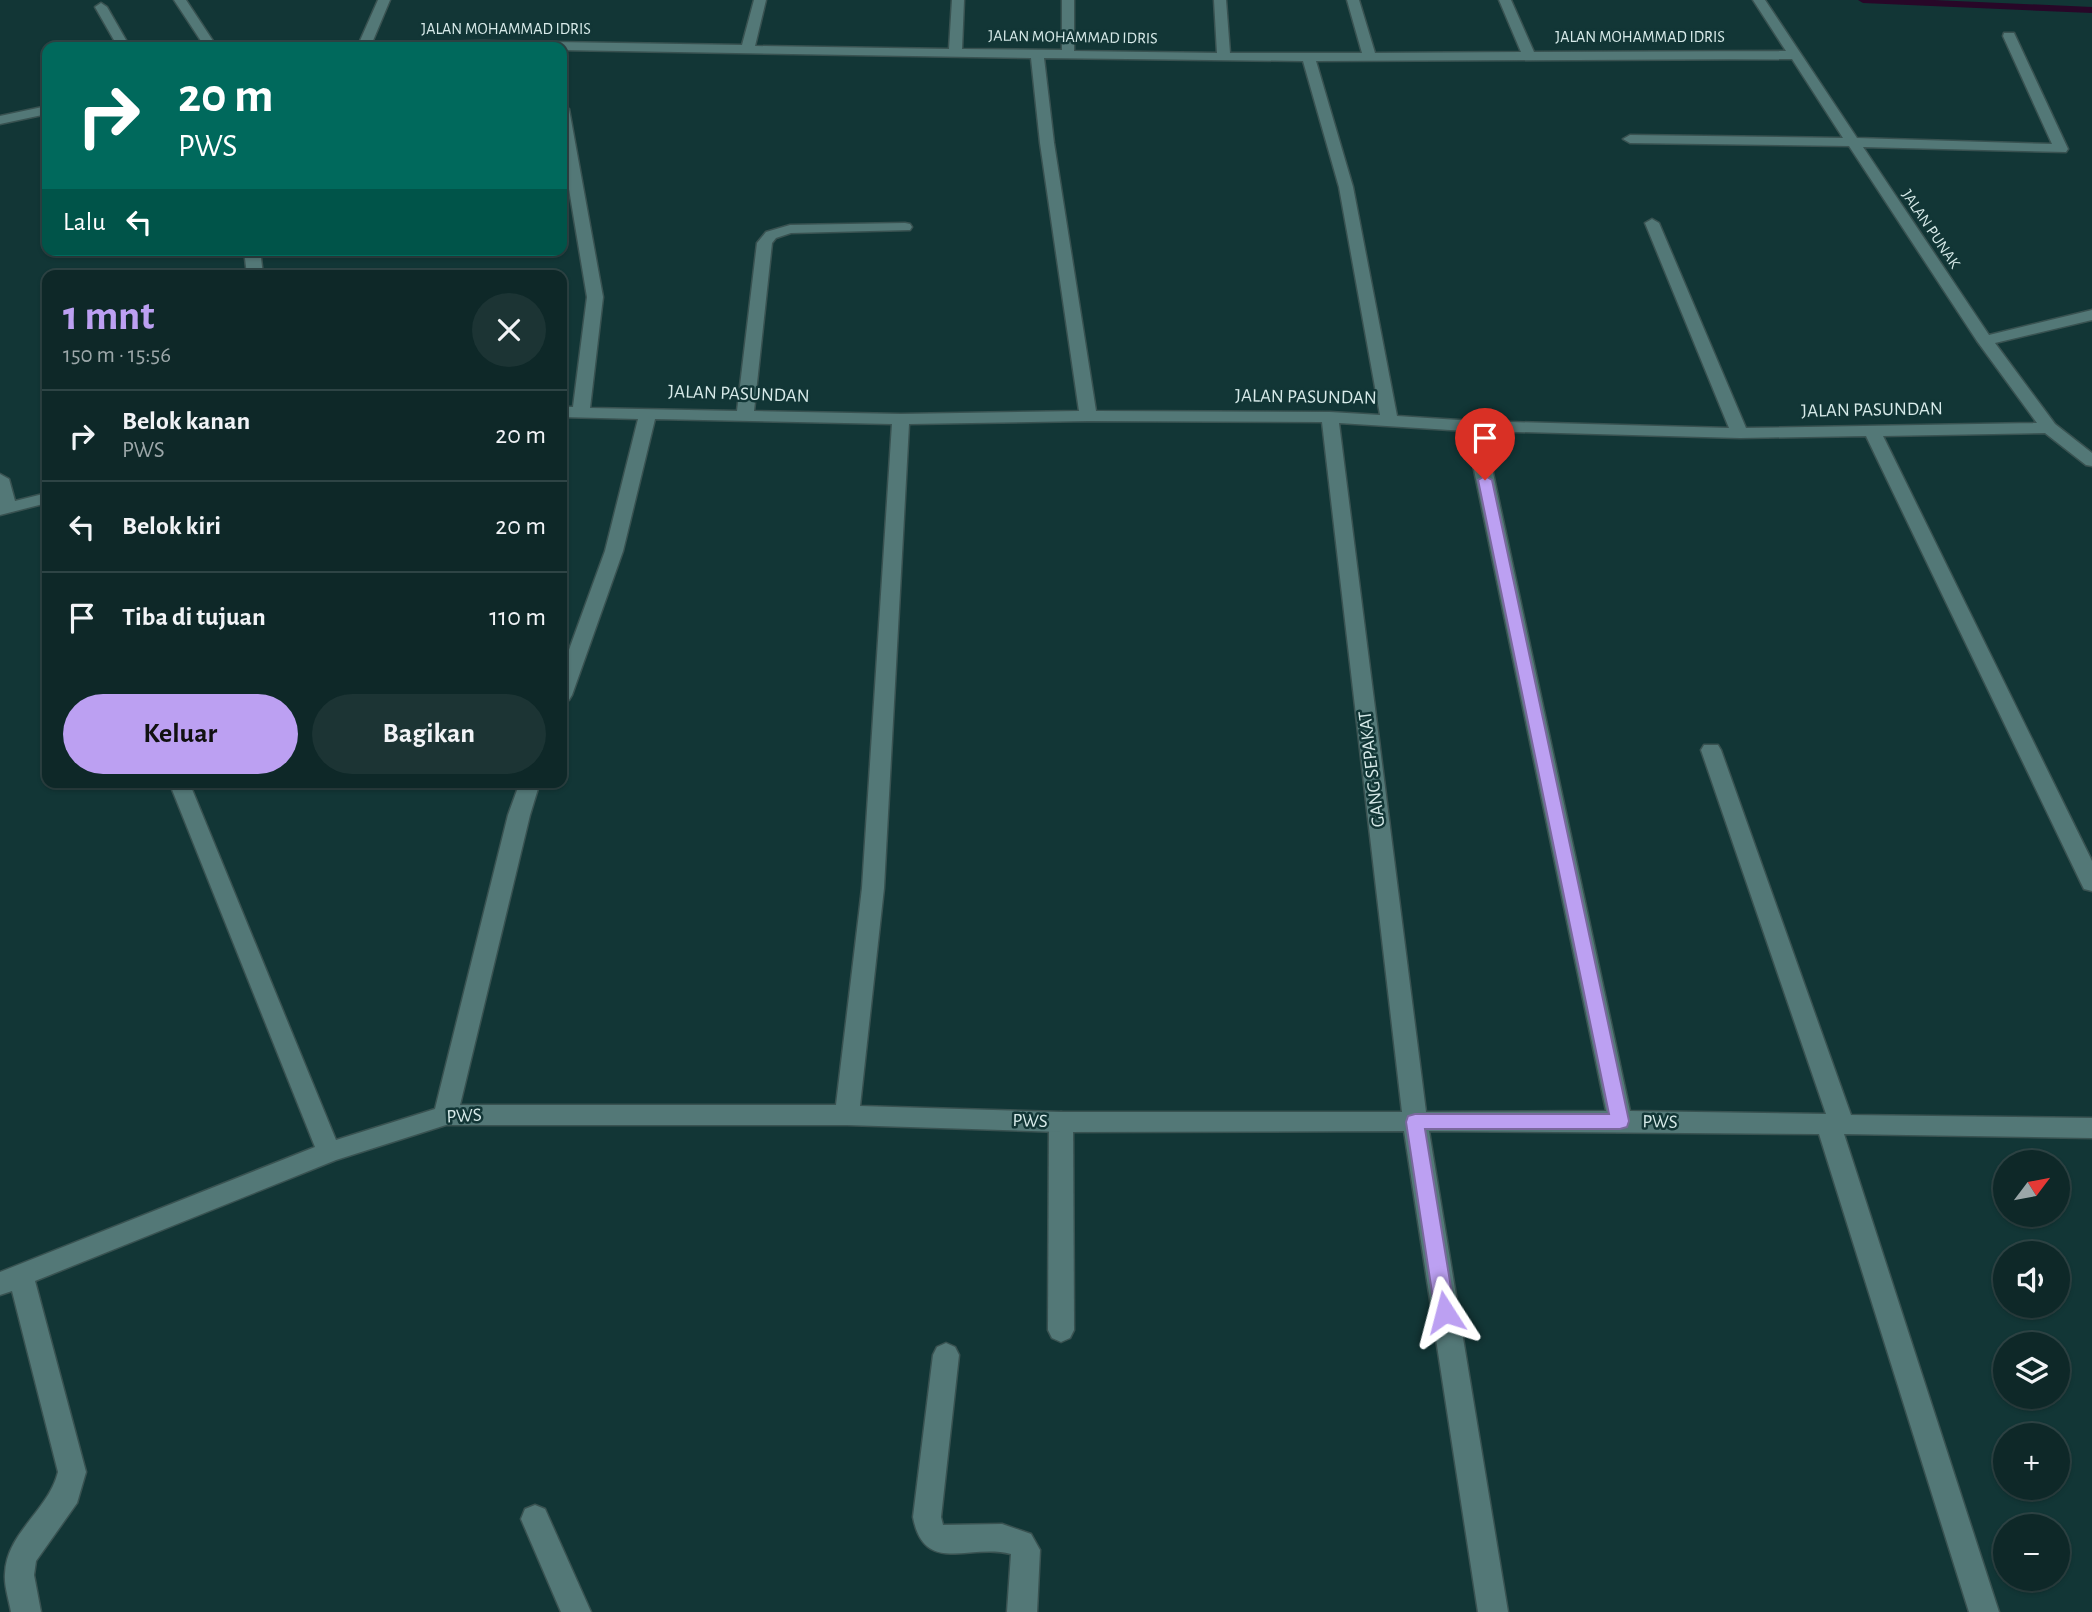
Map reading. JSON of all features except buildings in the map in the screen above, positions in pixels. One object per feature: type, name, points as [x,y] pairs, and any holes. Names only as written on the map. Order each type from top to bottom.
[{"type":"street","points":[[180,0],[208,42]]},
{"type":"street","points":[[366,42],[384,0]]},
{"type":"street","points":[[748,48],[760,0]]},
{"type":"street","points":[[955,53],[958,0]]},
{"type":"street","points":[[1068,0],[1068,53]]},
{"type":"street","points":[[1220,0],[1224,57]]},
{"type":"street","points":[[1353,0],[1369,56]]},
{"type":"street","points":[[1505,0],[1529,55]]},
{"type":"street","points":[[1744,0],[1762,5]]},
{"type":"street","name":"JALAN PUNAK","points":[[1762,5],[1985,341],[2049,428],[2092,461]]},
{"type":"street","points":[[101,7],[121,42]]},
{"type":"street","points":[[1630,139],[1851,142],[2062,149],[2009,36]]},
{"type":"street","name":"JALAN MOHAMMAD IDRIS","points":[[567,47],[1224,57],[1793,55]]},
{"type":"street","points":[[1037,53],[1047,143],[1058,198],[1088,416]]},
{"type":"street","points":[[1308,56],[1346,187],[1389,420]]},
{"type":"street","points":[[0,120],[42,111]]},
{"type":"street","points":[[567,137],[595,297],[581,411]]},
{"type":"street","points":[[1652,223],[1740,433]]},
{"type":"street","points":[[745,415],[765,243],[771,234],[790,229],[905,227]]},
{"type":"street","points":[[1985,341],[2092,315]]},
{"type":"street","name":"JALAN PASUNDAN","points":[[567,412],[901,419],[1088,416],[1330,417],[1474,426],[1740,433],[2049,428]]},
{"type":"street","points":[[567,681],[614,551],[648,412]]},
{"type":"street","name":"GANG SEPAKAT","points":[[1330,417],[1415,1122],[1493,1612]]},
{"type":"street","points":[[848,1115],[873,888],[901,419]]},
{"type":"street","points":[[1474,426],[1620,1121]]},
{"type":"street","points":[[1873,432],[2092,883]]},
{"type":"street","points":[[0,479],[4,509],[42,499]]},
{"type":"street","points":[[1711,750],[1835,1123],[1983,1612]]},
{"type":"street","points":[[181,788],[329,1152]]},
{"type":"street","points":[[446,1115],[519,815],[528,788]]},
{"type":"street","name":"PWS","points":[[10,1280],[329,1152],[446,1115],[848,1115],[1061,1122],[1620,1121],[2092,1128]]},
{"type":"street","points":[[1061,1122],[1061,1330]]},
{"type":"street","points":[[10,1280],[72,1472],[67,1494],[22,1556],[19,1575],[26,1612]]},
{"type":"street","points":[[946,1356],[927,1517],[930,1532],[936,1538],[946,1540],[1013,1538],[1023,1543],[1026,1550],[1022,1612]]},
{"type":"street","points":[[535,1519],[576,1612]]},
{"type":"waterway","points":[[1863,0],[2092,10]]},
{"type":"route","points":[[1445,1312],[1415,1122],[1620,1121],[1485,480]]}]
